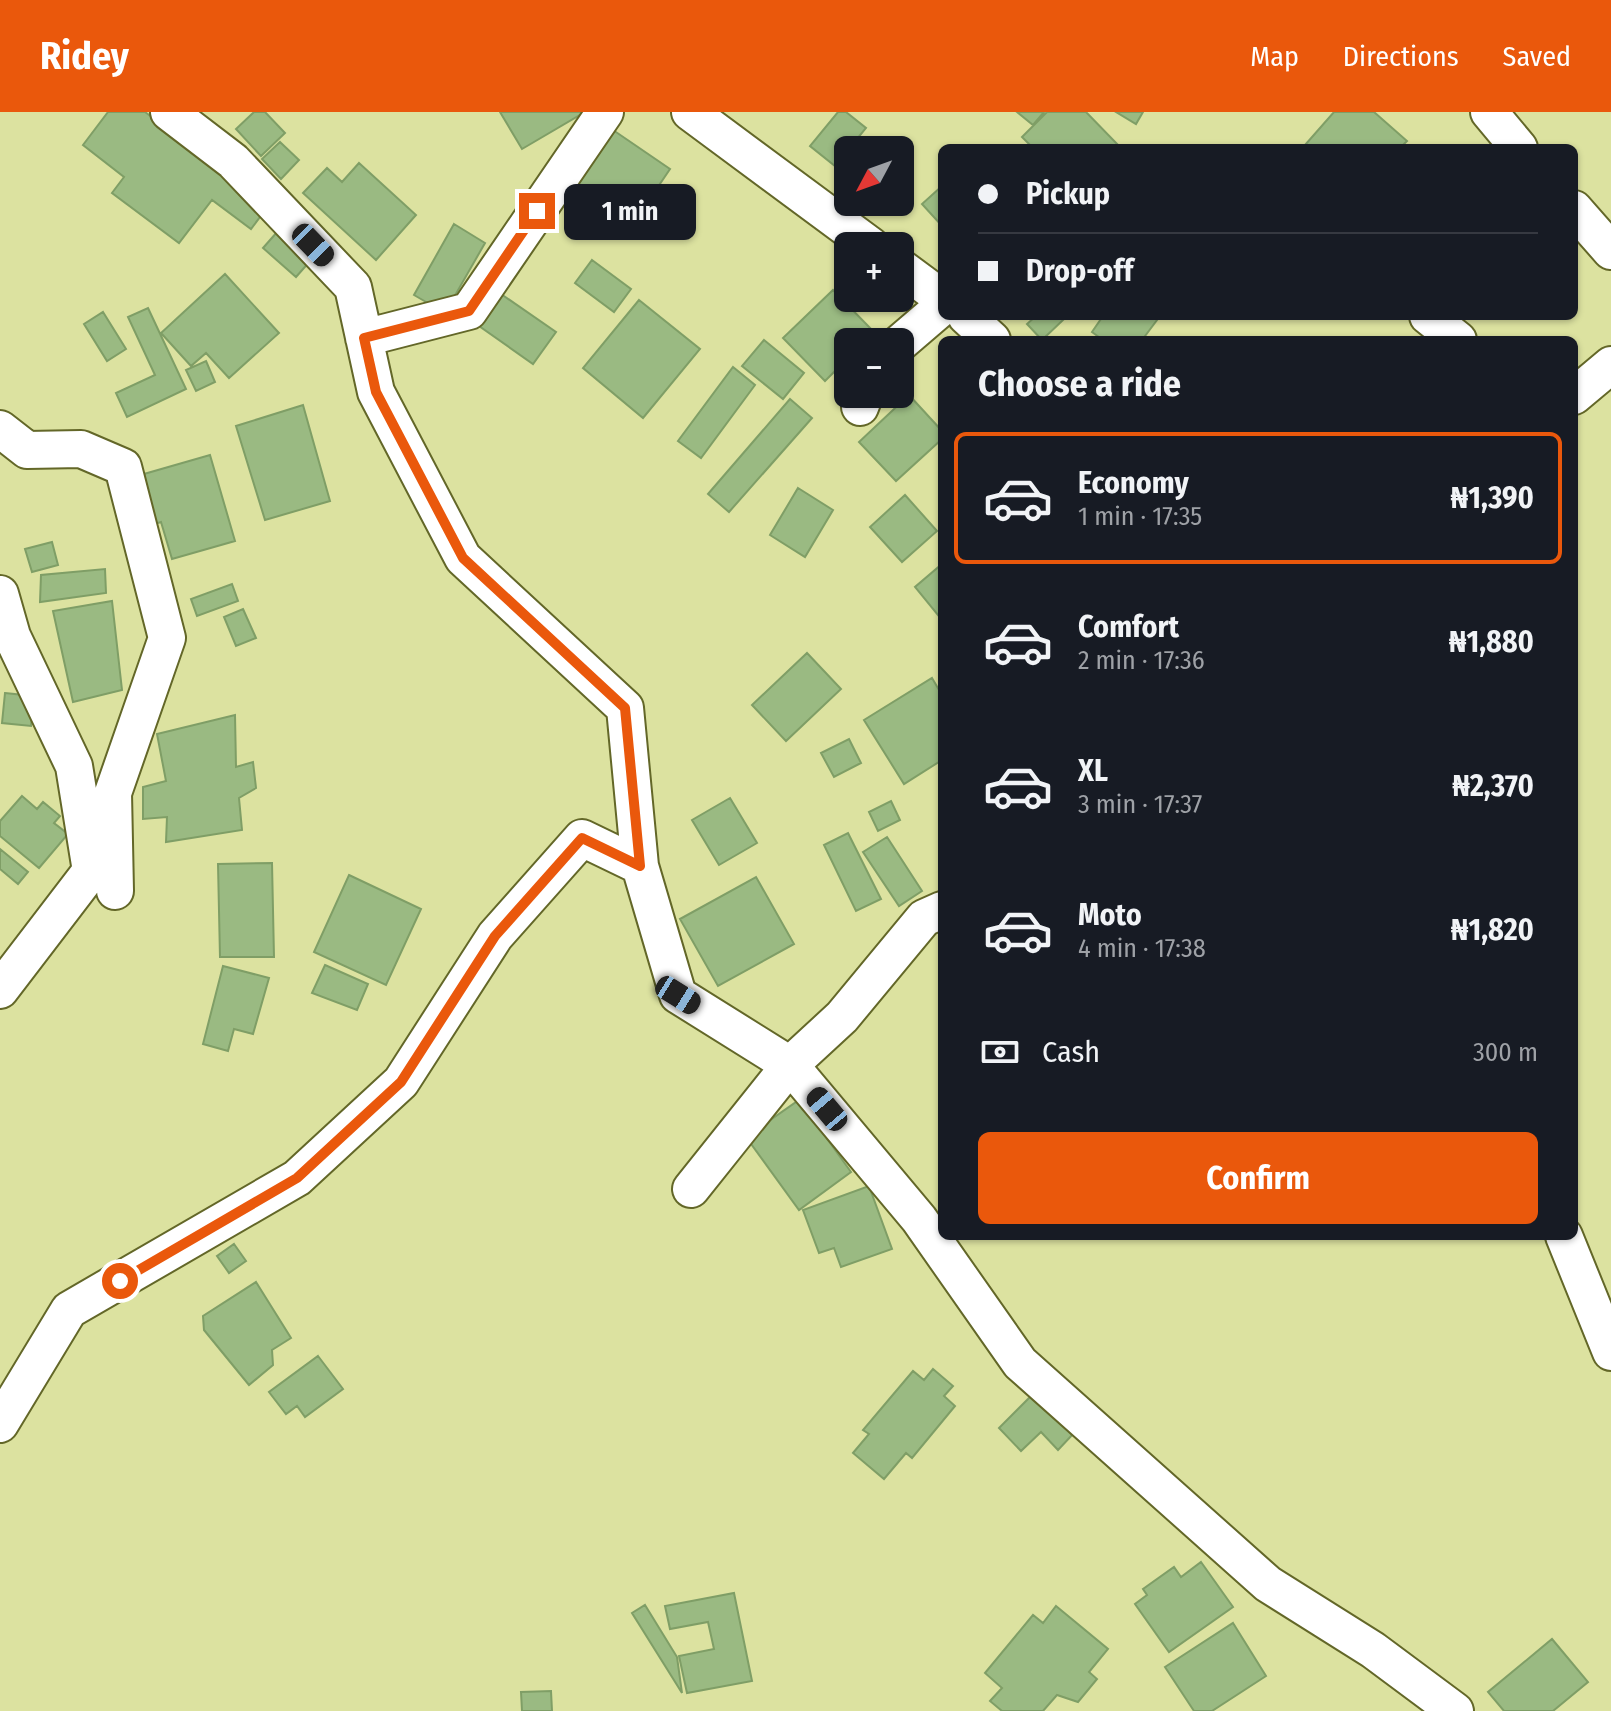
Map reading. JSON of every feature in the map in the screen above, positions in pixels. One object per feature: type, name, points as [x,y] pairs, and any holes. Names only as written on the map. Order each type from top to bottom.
[{"type":"street","points":[[169,112],[233,161],[353,287],[376,392],[463,558],[625,708],[640,866],[678,995],[790,1065],[919,1219],[1020,1363],[1268,1584],[1373,1650],[1455,1711]]},
{"type":"street","points":[[364,338],[469,311],[605,112]]},
{"type":"street","points":[[690,112],[852,232]]},
{"type":"street","points":[[1489,112],[1516,144]]},
{"type":"street","points":[[1578,214],[1611,251]]},
{"type":"street","points":[[914,277],[938,295]]},
{"type":"street","points":[[914,331],[938,310]]},
{"type":"street","points":[[970,320],[988,336]]},
{"type":"street","points":[[1433,320],[1453,336]]},
{"type":"street","points":[[1578,393],[1611,365]]},
{"type":"street","points":[[0,429],[27,450],[81,449],[123,467],[167,638],[113,793],[115,891]]},
{"type":"street","points":[[0,594],[12,636],[74,766],[91,871],[0,990]]},
{"type":"street","points":[[0,1424],[69,1310],[297,1178],[401,1082],[495,936],[582,838],[640,866]]},
{"type":"street","points":[[691,1189],[790,1065],[842,1017],[924,918],[938,912]]},
{"type":"street","points":[[1566,1240],[1611,1352]]},
{"type":"building","points":[[108,112],[145,112],[269,205],[251,229],[212,200],[179,243],[112,193],[124,177],[83,145]]},
{"type":"building","points":[[254,112],[265,112],[285,133],[261,156],[236,129]]},
{"type":"building","points":[[500,112],[585,112],[522,149]]},
{"type":"building","points":[[838,112],[846,112],[866,128],[859,136],[834,136],[834,165],[810,146]]},
{"type":"building","points":[[1017,112],[1044,112],[1033,125]]},
{"type":"building","points":[[1047,112],[1086,112],[1117,144],[1029,144],[1022,137]]},
{"type":"building","points":[[1116,112],[1143,112],[1136,124]]},
{"type":"building","points":[[1334,112],[1374,112],[1407,141],[1404,144],[1306,144]]},
{"type":"building","points":[[613,130],[670,169],[630,228],[572,189]]},
{"type":"building","points":[[280,142],[299,160],[281,179],[262,159]]},
{"type":"building","points":[[359,163],[416,215],[376,260],[303,193],[327,168],[342,182]]},
{"type":"building","points":[[938,190],[938,222],[922,204]]},
{"type":"building","points":[[454,224],[485,243],[445,313],[414,295]]},
{"type":"building","points":[[278,231],[311,260],[296,277],[263,248]]},
{"type":"building","points":[[592,260],[631,289],[614,312],[575,283]]},
{"type":"building","points":[[225,274],[279,333],[229,378],[206,353],[191,366],[161,333]]},
{"type":"building","points":[[833,290],[834,312],[854,312],[870,328],[834,328],[834,372],[825,381],[783,338]]},
{"type":"building","points":[[501,294],[556,332],[533,364],[479,326]]},
{"type":"building","points":[[639,300],[700,349],[643,418],[583,368]]},
{"type":"building","points":[[148,308],[186,389],[127,417],[116,393],[155,375],[128,317]]},
{"type":"building","points":[[103,312],[126,349],[107,361],[84,324]]},
{"type":"building","points":[[1032,320],[1063,320],[1046,336],[1038,336],[1027,324]]},
{"type":"building","points":[[1100,320],[1157,320],[1145,336],[1098,336],[1092,332]]},
{"type":"building","points":[[764,340],[804,373],[783,399],[742,366]]},
{"type":"building","points":[[206,361],[215,382],[196,391],[186,370]]},
{"type":"building","points":[[733,367],[755,385],[701,458],[678,441]]},
{"type":"building","points":[[790,399],[812,418],[729,512],[708,494]]},
{"type":"building","points":[[914,400],[938,427],[938,443],[896,481],[859,442],[895,408],[914,408]]},
{"type":"building","points":[[303,405],[330,501],[265,520],[236,426]]},
{"type":"building","points":[[210,455],[235,541],[172,559],[161,522],[151,525],[137,476]]},
{"type":"building","points":[[798,488],[833,510],[805,557],[770,535]]},
{"type":"building","points":[[905,495],[937,531],[902,562],[870,527]]},
{"type":"building","points":[[52,542],[58,565],[32,572],[25,549]]},
{"type":"building","points":[[938,567],[938,615],[915,587]]},
{"type":"building","points":[[105,569],[106,593],[40,602],[41,575]]},
{"type":"building","points":[[232,584],[238,601],[197,616],[191,599]]},
{"type":"building","points":[[112,601],[122,690],[73,702],[53,611]]},
{"type":"building","points":[[243,609],[256,638],[236,646],[224,617]]},
{"type":"building","points":[[807,653],[841,689],[786,741],[752,705]]},
{"type":"building","points":[[932,678],[938,688],[938,763],[904,784],[864,720]]},
{"type":"building","points":[[5,693],[33,696],[31,726],[2,723]]},
{"type":"building","points":[[235,715],[236,767],[253,762],[256,788],[239,798],[242,830],[166,842],[167,817],[143,819],[143,787],[166,781],[157,734]]},
{"type":"building","points":[[849,739],[861,763],[834,777],[821,753]]},
{"type":"building","points":[[22,796],[37,809],[43,802],[60,816],[54,823],[68,834],[39,868],[0,836],[0,821]]},
{"type":"building","points":[[730,798],[757,843],[719,865],[692,820]]},
{"type":"building","points":[[891,801],[900,820],[878,831],[869,812]]},
{"type":"building","points":[[848,833],[881,899],[856,911],[824,845]]},
{"type":"building","points":[[887,837],[922,891],[899,906],[863,852]]},
{"type":"building","points":[[0,849],[28,872],[18,884],[0,869]]},
{"type":"building","points":[[272,863],[274,957],[220,957],[218,864]]},
{"type":"building","points":[[349,875],[421,909],[386,985],[314,952]]},
{"type":"building","points":[[756,877],[794,944],[718,986],[680,919]]},
{"type":"building","points":[[325,965],[368,984],[357,1010],[312,993]]},
{"type":"building","points":[[223,966],[269,978],[253,1034],[234,1029],[228,1051],[203,1044]]},
{"type":"building","points":[[799,1100],[851,1172],[799,1210],[746,1137]]},
{"type":"building","points":[[869,1186],[892,1249],[841,1267],[834,1248],[819,1253],[803,1210]]},
{"type":"building","points":[[234,1244],[246,1261],[229,1273],[217,1256]]},
{"type":"building","points":[[256,1282],[291,1338],[272,1350],[273,1365],[249,1385],[204,1330],[203,1316]]},
{"type":"building","points":[[318,1356],[343,1389],[305,1417],[297,1406],[286,1414],[269,1392]]},
{"type":"building","points":[[933,1369],[953,1386],[944,1396],[955,1406],[912,1458],[906,1453],[884,1479],[853,1453],[869,1434],[863,1430],[913,1371],[924,1380]]},
{"type":"building","points":[[1034,1393],[1074,1433],[1058,1450],[1041,1432],[1021,1451],[999,1428]]},
{"type":"building","points":[[1201,1562],[1233,1607],[1169,1652],[1135,1604],[1147,1595],[1143,1589],[1174,1567],[1181,1577]]},
{"type":"building","points":[[734,1593],[752,1681],[687,1693],[679,1656],[714,1649],[708,1622],[670,1629],[665,1606]]},
{"type":"building","points":[[645,1605],[677,1657],[682,1693],[632,1613]]},
{"type":"building","points":[[1056,1606],[1108,1649],[1089,1672],[1097,1679],[1078,1702],[1057,1695],[1043,1711],[1002,1711],[990,1701],[1002,1688],[985,1673],[1033,1615],[1043,1623]]},
{"type":"building","points":[[1233,1623],[1266,1676],[1212,1711],[1194,1711],[1165,1667]]},
{"type":"building","points":[[1552,1639],[1588,1682],[1553,1711],[1504,1711],[1488,1692]]},
{"type":"building","points":[[551,1691],[552,1711],[522,1711],[521,1692]]},
{"type":"route","points":[[120,1281],[297,1178],[401,1082],[495,936],[582,838],[640,866],[625,708],[463,558],[376,392],[364,338],[469,311],[537,211]]}]
